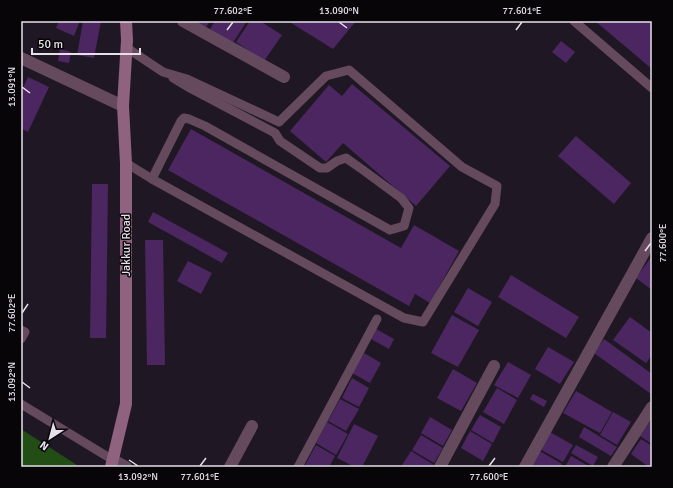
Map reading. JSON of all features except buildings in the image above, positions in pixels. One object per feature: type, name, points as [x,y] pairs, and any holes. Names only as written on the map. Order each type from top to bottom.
[{"type":"street","name":"Jakkur Road","points":[[112,463],[126,404],[126,163],[123,106],[127,40],[126,21]]},
{"type":"street","points":[[183,21],[284,77]]},
{"type":"street","points":[[21,58],[123,106]]},
{"type":"street","points":[[525,467],[652,238]]},
{"type":"street","points":[[440,467],[494,366]]},
{"type":"street","points":[[613,467],[652,407]]},
{"type":"street","points":[[230,467],[252,426]]},
{"type":"street","points":[[112,463],[126,467]]},
{"type":"lane","points":[[574,21],[652,88]]},
{"type":"lane","points":[[126,48],[188,88],[275,133],[280,141],[320,168],[327,168],[337,161],[346,158],[401,198],[409,208],[404,226],[390,230],[205,126],[184,118],[181,121],[152,179]]},
{"type":"lane","points":[[126,163],[152,179],[404,318],[423,322],[495,204],[497,186],[462,167],[348,70],[326,76],[279,122],[187,79],[163,72]]},
{"type":"lane","points":[[298,467],[377,319]]},
{"type":"lane","points":[[21,330],[25,332],[21,339]]},
{"type":"lane","points":[[21,404],[112,463]]},
{"type":"green space","points":[[21,429],[80,467],[21,467]]}]
